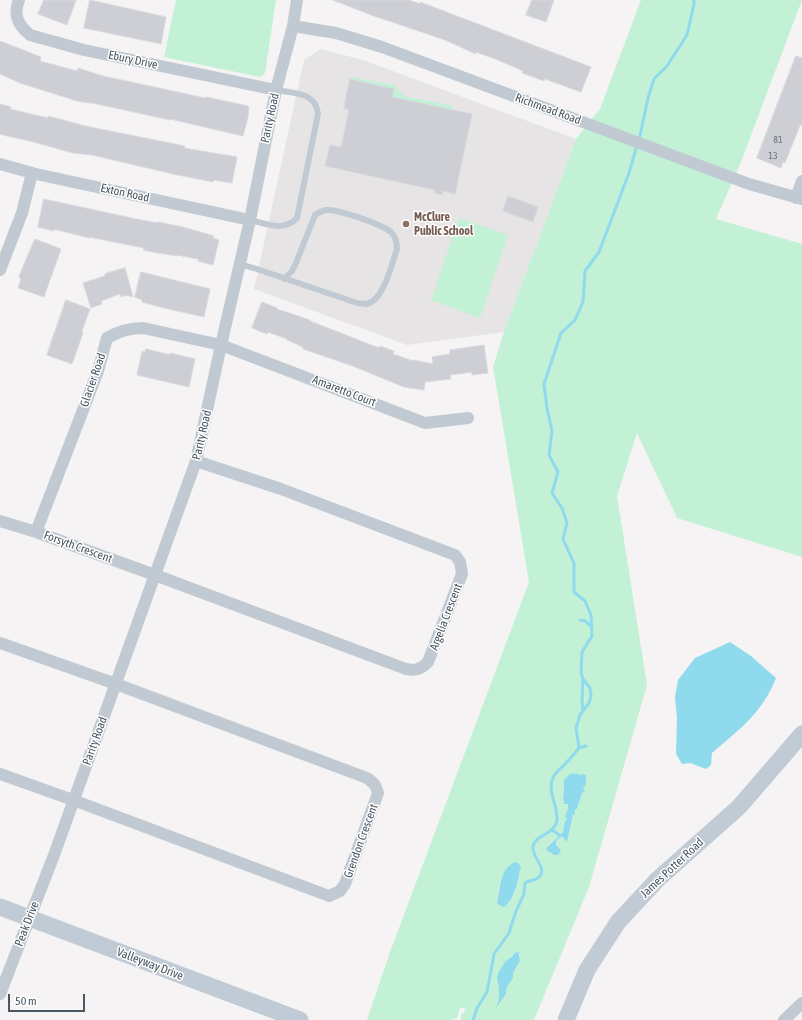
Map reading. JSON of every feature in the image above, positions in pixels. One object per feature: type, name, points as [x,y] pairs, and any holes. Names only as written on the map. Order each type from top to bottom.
[{"type":"main road","name":"James Potter Road","points":[[566,1020],[587,970],[618,922],[658,879],[739,807],[802,734]]},
{"type":"main road","name":"Valleyway Drive","points":[[0,907],[296,1019]]},
{"type":"street","name":"Ebury Drive","points":[[19,0],[16,6],[18,23],[30,34],[84,50],[276,90]]},
{"type":"street","name":"Parity Road","points":[[54,855],[196,461],[250,220],[276,90],[297,0]]},
{"type":"street","name":"Richmead Road","points":[[292,26],[336,33],[382,47],[750,184],[799,198]]},
{"type":"street","name":"Exton Road","points":[[0,164],[32,173],[250,220]]},
{"type":"street","points":[[0,270],[22,213],[32,173]]},
{"type":"street","points":[[799,198],[802,181]]},
{"type":"street","name":"Glacier Road","points":[[36,532],[98,371],[107,338],[118,332],[131,328],[143,328],[221,345]]},
{"type":"street","name":"Amaretto Court","points":[[221,345],[425,423],[468,418]]},
{"type":"street","name":"Argelia Crescent","points":[[155,575],[413,671],[422,668],[428,662],[462,574],[460,562],[455,556],[445,551],[281,489],[196,461]]},
{"type":"street","name":"Forsyth Crescent","points":[[0,521],[36,532],[155,575]]},
{"type":"street","points":[[0,643],[116,684]]},
{"type":"street","name":"Grendon Crescent","points":[[73,800],[329,896],[340,890],[345,884],[371,814],[378,793],[377,787],[367,778],[116,684]]},
{"type":"street","points":[[0,774],[73,800]]},
{"type":"street","name":"Peak Drive","points":[[0,994],[54,855]]},
{"type":"street","points":[[784,1020],[802,1003]]},
{"type":"lane","points":[[250,220],[276,226],[284,226],[292,223],[297,218],[318,114],[317,107],[313,101],[305,95],[276,90]]},
{"type":"lane","points":[[240,264],[260,270],[284,279],[357,303],[367,304],[376,299],[381,292],[397,249],[397,243],[391,232],[384,228],[346,213],[324,210],[315,215],[296,263],[292,271],[284,279]]},
{"type":"shaded area","name":"McClure Public School","points":[[321,49],[363,60],[576,139],[504,332],[407,345],[254,289],[304,60]]},
{"type":"green space","points":[[176,0],[276,0],[265,73],[260,77],[164,57]]},
{"type":"green space","points":[[641,0],[802,0],[741,162],[716,219],[802,244],[802,557],[677,518],[637,433],[617,496],[647,685],[589,887],[534,1020],[461,1020],[461,1013],[464,1013],[465,1008],[460,1008],[457,1018],[451,1020],[367,1020],[390,952],[529,582],[493,367],[504,332],[576,139],[600,109]],"holes":[[[577,773],[583,788],[578,807],[573,815],[568,839],[562,836],[559,838],[557,843],[560,851],[551,854],[547,850],[547,846],[563,832],[564,824],[567,818],[566,814],[569,803],[564,804],[564,784],[571,774]],[[521,867],[515,893],[511,899],[497,903],[498,890],[502,876]],[[516,952],[520,953],[520,961],[513,973],[513,978],[507,987],[506,994],[497,1005],[499,999],[497,979],[498,973]]]},
{"type":"green space","points":[[352,77],[394,85],[404,96],[453,106],[452,110],[392,97],[394,89],[350,79]]},
{"type":"green space","points":[[459,218],[508,235],[480,318],[431,300]]},
{"type":"water","points":[[730,642],[751,656],[776,678],[771,690],[757,711],[741,728],[712,753],[711,765],[706,769],[690,763],[682,764],[676,754],[677,718],[675,697],[678,680],[695,658]]},
{"type":"water","points":[[577,773],[579,775],[586,775],[586,785],[583,788],[585,791],[582,793],[577,809],[575,810],[575,814],[573,815],[567,842],[562,836],[557,840],[556,844],[561,851],[558,855],[554,855],[546,850],[547,847],[563,832],[564,824],[567,818],[565,817],[568,804],[564,804],[563,798],[564,780],[570,774]]},
{"type":"water","points":[[515,862],[521,867],[512,898],[504,907],[497,903],[501,880],[506,870]]},
{"type":"water","points":[[516,952],[521,953],[519,954],[520,961],[513,973],[513,978],[507,987],[506,994],[496,1008],[499,999],[497,979],[498,973],[505,962]]},
{"type":"building","points":[[44,0],[76,0],[67,25],[38,14]]},
{"type":"building","points":[[90,0],[166,17],[161,44],[84,28]]},
{"type":"building","points":[[333,0],[409,0],[420,4],[420,2],[591,67],[581,92],[545,79],[544,81],[522,73],[523,71],[498,60],[476,52],[476,54],[445,40],[374,16]]},
{"type":"building","points":[[532,0],[554,0],[546,22],[526,15]]},
{"type":"building","points":[[0,41],[41,57],[40,61],[77,71],[78,68],[103,76],[248,106],[248,117],[243,136],[170,119],[77,101],[20,83],[0,74]]},
{"type":"building","points":[[796,56],[802,58],[802,126],[800,125],[785,163],[783,162],[781,168],[757,158]]},
{"type":"building","points":[[350,79],[394,89],[392,97],[472,114],[455,194],[443,191],[442,195],[434,193],[435,190],[325,166],[330,145],[341,147],[349,110],[344,108]]},
{"type":"building","points":[[0,104],[11,107],[10,109],[48,118],[48,116],[85,126],[185,146],[184,148],[237,157],[232,183],[214,180],[213,182],[92,155],[73,153],[0,134]]},
{"type":"building","points":[[508,196],[538,207],[533,222],[503,211]]},
{"type":"building","points":[[44,199],[141,220],[183,227],[214,236],[213,238],[219,240],[213,265],[198,261],[198,259],[143,250],[144,248],[38,227]]},
{"type":"building","points":[[35,239],[61,249],[44,297],[18,288],[21,279],[19,277]]},
{"type":"building","points":[[125,268],[133,297],[126,295],[121,297],[120,294],[101,301],[102,304],[91,308],[83,283]]},
{"type":"building","points":[[141,272],[210,289],[204,317],[142,302],[142,300],[135,297]]},
{"type":"building","points":[[66,300],[90,309],[72,364],[47,355]]},
{"type":"building","points":[[262,302],[379,348],[380,346],[394,351],[393,354],[413,361],[433,364],[432,357],[450,354],[450,350],[484,345],[488,373],[472,375],[472,372],[450,375],[451,379],[425,382],[424,390],[404,387],[350,365],[303,349],[303,347],[287,339],[268,332],[267,334],[252,328]]},
{"type":"building","points":[[146,349],[195,359],[189,387],[137,375],[142,351],[145,352]]},
{"type":"waterway","points":[[639,140],[648,98],[654,79],[667,66],[687,35],[694,0]]},
{"type":"waterway","points":[[473,1020],[477,1008],[487,992],[494,954],[509,933],[516,911],[524,894],[525,883],[534,880],[541,874],[541,866],[534,854],[533,846],[538,839],[553,829],[556,825],[557,815],[551,783],[555,774],[579,748],[576,728],[580,715],[589,703],[591,696],[590,688],[583,679],[581,673],[582,652],[592,636],[591,615],[585,601],[574,592],[574,563],[563,539],[567,523],[562,508],[552,493],[558,472],[549,455],[552,431],[544,384],[561,333],[575,320],[583,302],[585,271],[599,252],[629,173],[637,145]]},
{"type":"waterway","points":[[580,620],[585,621],[591,626]]},
{"type":"waterway","points":[[583,679],[583,710]]},
{"type":"waterway","points":[[579,748],[586,746]]},
{"type":"waterway","points":[[552,830],[559,835]]},
{"type":"place","name":"McClure Public School","points":[[406,224]]}]
